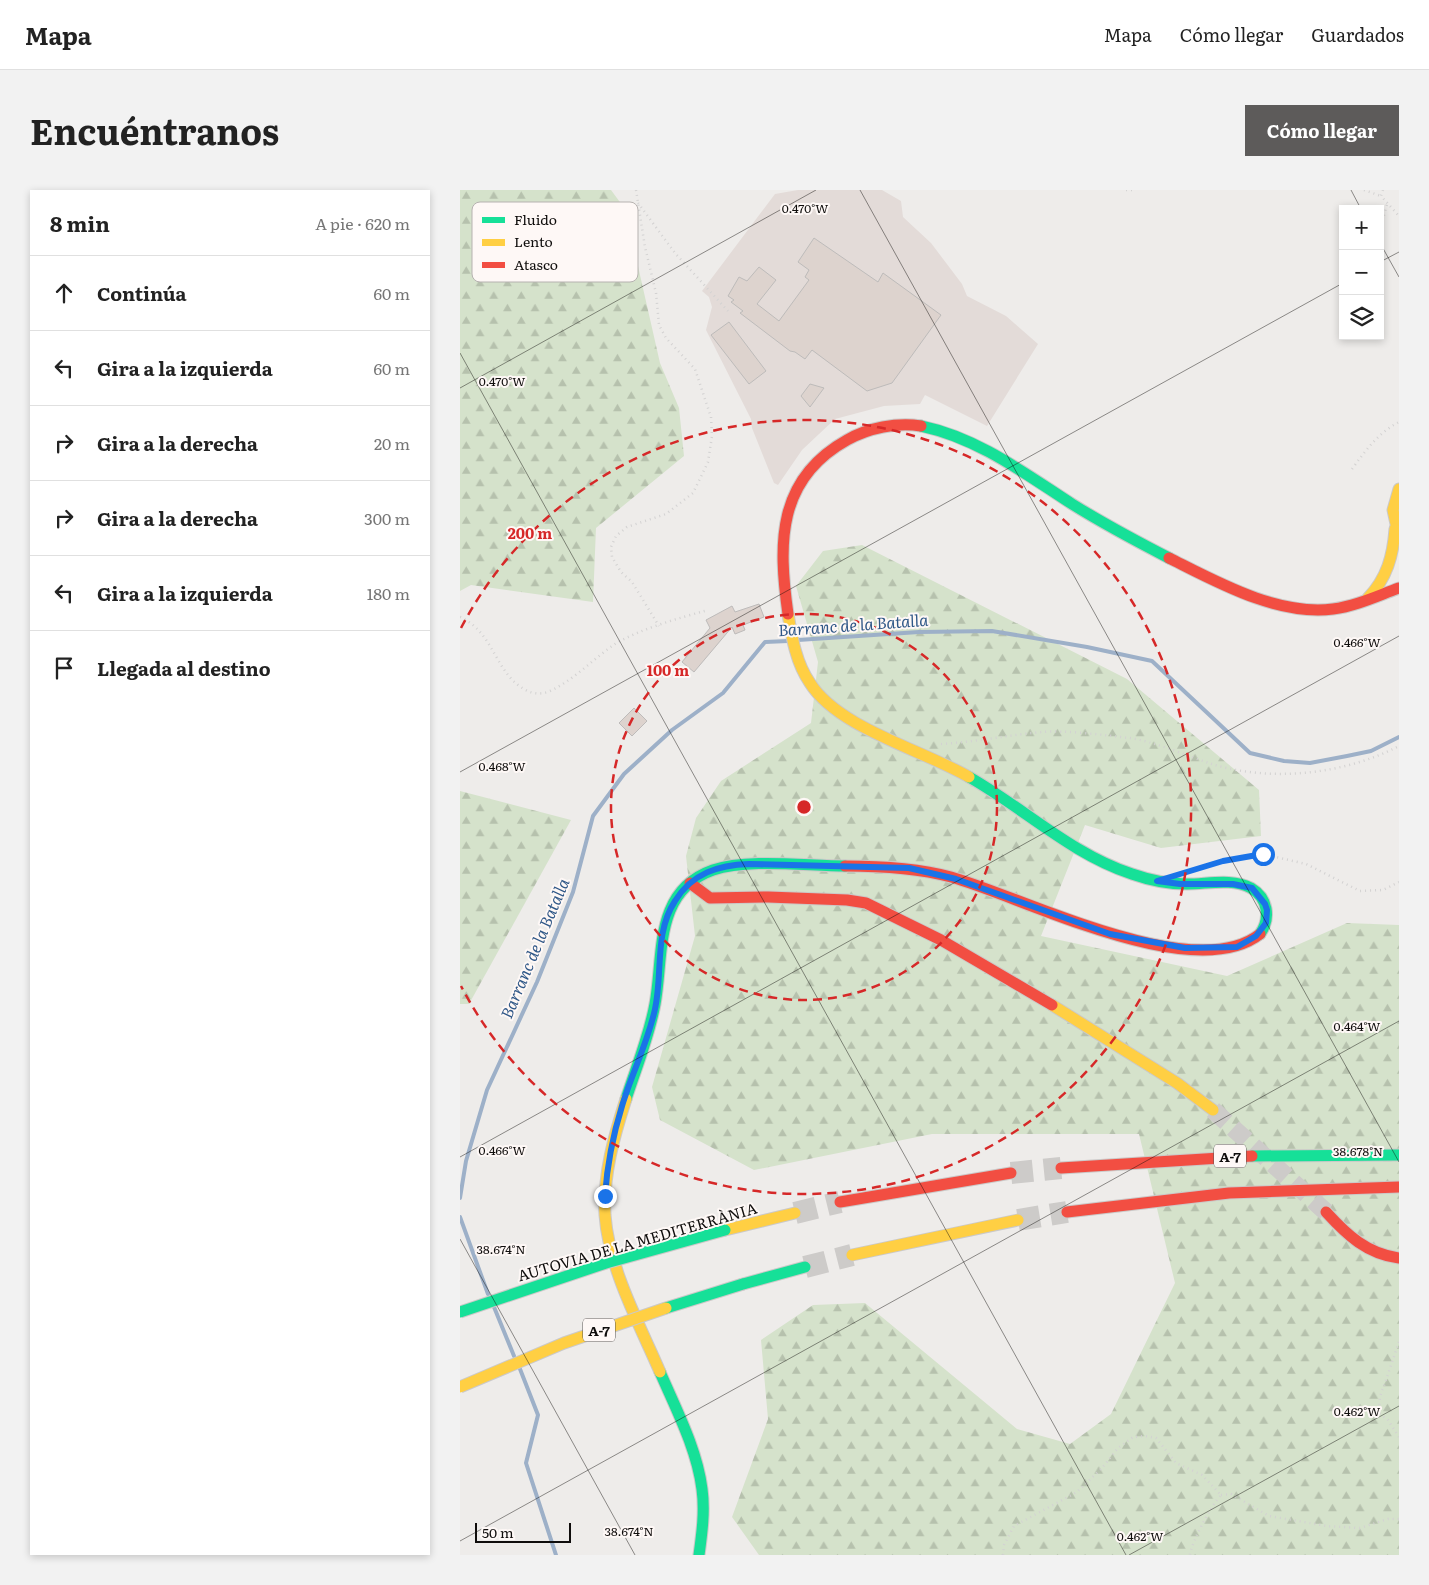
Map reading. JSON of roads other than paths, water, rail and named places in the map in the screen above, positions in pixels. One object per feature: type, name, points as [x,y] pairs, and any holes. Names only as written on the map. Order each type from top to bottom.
[{"type":"main road","points":[[699,1555],[704,1506],[701,1480],[680,1419],[611,1246],[605,1208],[607,1174],[622,1106],[655,1008],[662,937],[675,901],[690,883],[718,867],[737,864],[909,868],[956,879],[1110,934],[1193,949],[1237,947],[1256,936],[1266,923],[1267,910],[1265,904],[1252,888],[1233,884],[1180,884],[1157,881],[1124,872],[1089,854],[976,780],[867,729],[832,710],[813,689],[800,664],[791,631],[784,593],[781,564],[785,529],[791,500],[805,476],[820,459],[854,436],[887,425],[936,428],[971,443],[1090,515],[1153,550],[1258,598],[1283,605],[1323,610],[1363,602],[1399,588]]},
{"type":"main road","points":[[1363,602],[1379,586],[1390,567],[1397,534],[1393,510],[1399,489]]},
{"type":"main road","points":[[690,883],[710,898],[768,897],[847,900],[866,903],[882,909],[941,940],[1066,1013],[1177,1083],[1213,1110]]},
{"type":"main road","name":"A-7","points":[[1061,1168],[1259,1155],[1399,1155]]},
{"type":"main road","points":[[840,1202],[936,1184],[1011,1173]]},
{"type":"main road","points":[[1067,1212],[1229,1194],[1399,1186]]},
{"type":"main road","name":"AUTOVIA DE LA MEDITERRÀNIA","points":[[460,1312],[606,1263],[795,1212]]},
{"type":"main road","points":[[1326,1212],[1347,1235],[1361,1246],[1376,1254],[1399,1258]]},
{"type":"main road","points":[[852,1255],[1018,1220]]},
{"type":"main road","name":"A-7","points":[[460,1387],[526,1358],[596,1331],[805,1266]]},
{"type":"waterway","name":"Barranc de la Batalla","points":[[798,640],[919,632],[992,631],[1087,647],[1152,661],[1250,753],[1284,761],[1310,763],[1371,751],[1399,737]]},
{"type":"waterway","name":"Barranc de la Batalla","points":[[460,1198],[466,1161],[487,1090],[537,982],[573,892],[593,816],[624,774],[672,730],[723,693],[765,642],[788,641]]},
{"type":"waterway","name":"Barranc de la Batalla","points":[[460,1217],[488,1294]]},
{"type":"waterway","name":"Barranc de la Batalla","points":[[494,1307],[514,1356]]},
{"type":"waterway","name":"Barranc de la Batalla","points":[[520,1369],[538,1415],[526,1463],[556,1555]]},
{"type":"tunnel","points":[[1213,1110],[1326,1212]]},
{"type":"tunnel","points":[[1011,1173],[1061,1168]]},
{"type":"tunnel","points":[[795,1213],[840,1202]]},
{"type":"tunnel","points":[[1018,1220],[1067,1212]]},
{"type":"tunnel","points":[[805,1267],[852,1255]]}]
